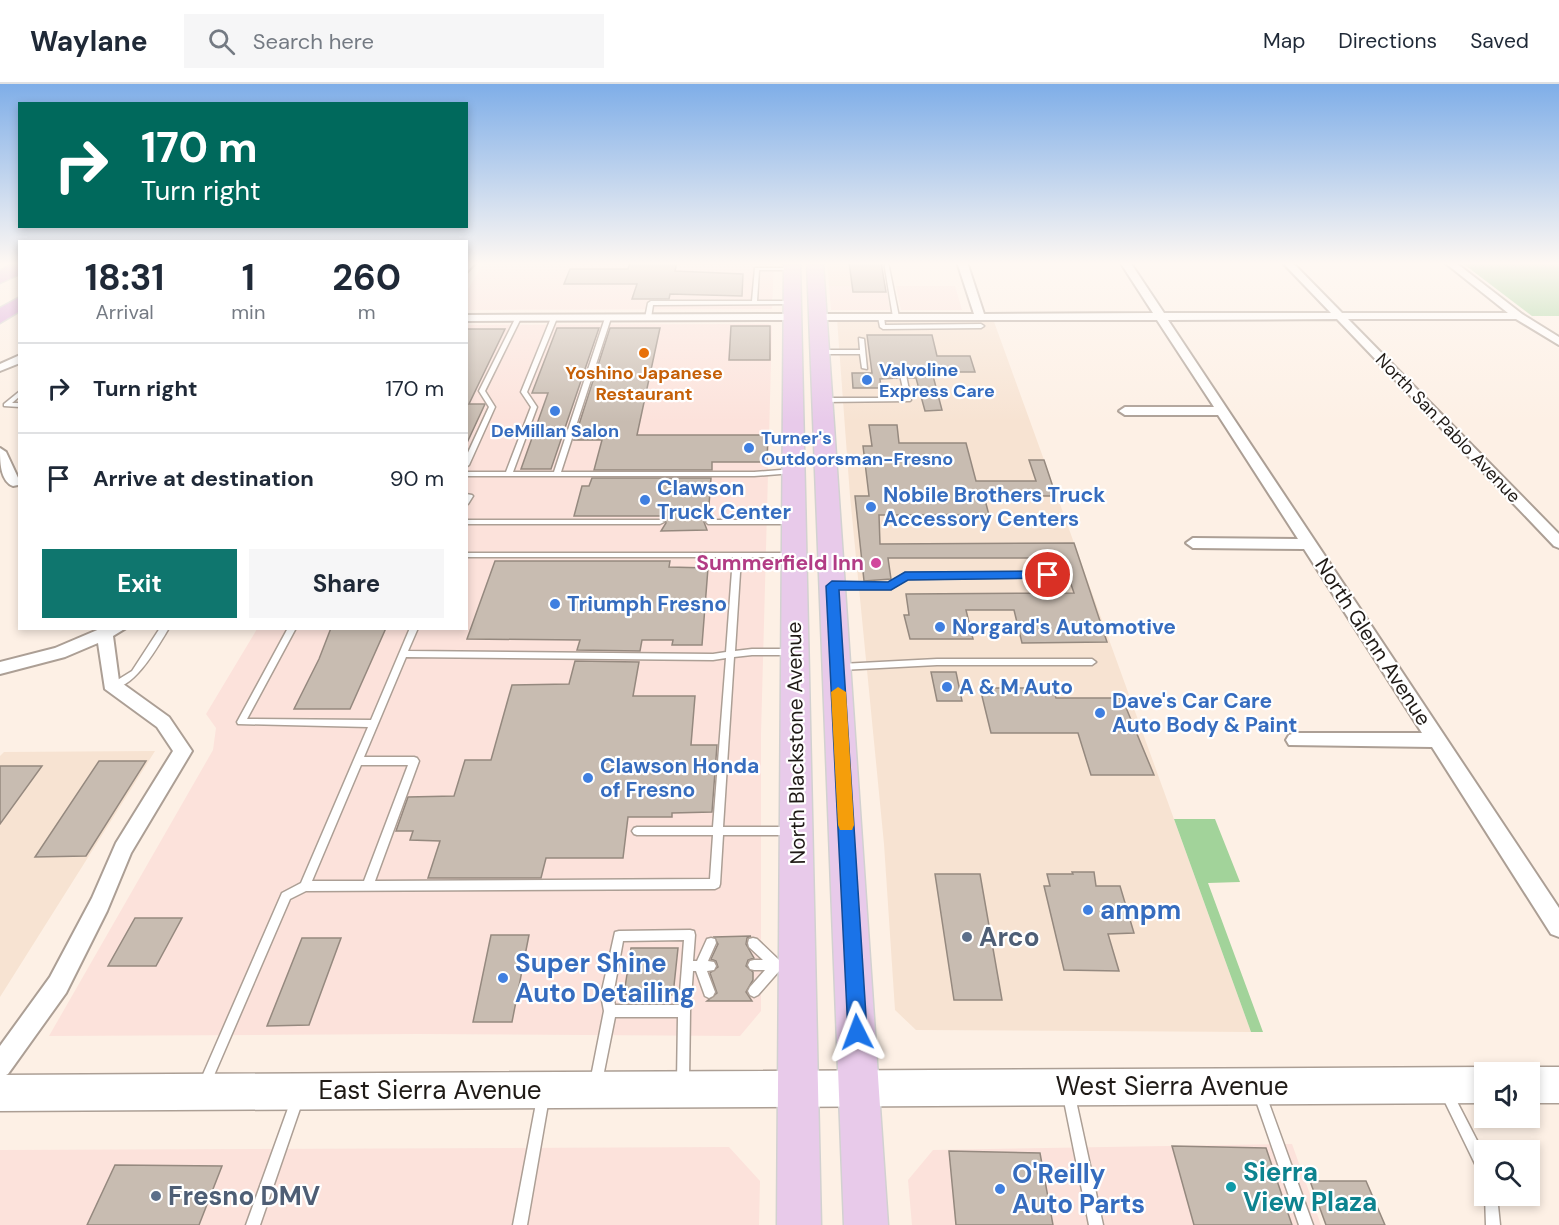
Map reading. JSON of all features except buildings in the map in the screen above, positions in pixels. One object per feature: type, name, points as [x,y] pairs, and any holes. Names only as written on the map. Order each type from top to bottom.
[{"type":"main road","name":"North Blackstone Avenue","points":[[799,1225],[799,1088],[787,965],[797,831],[794,471],[801,315]]},
{"type":"main road","name":"North Blackstone Avenue","points":[[803,315],[820,352],[866,1225]]},
{"type":"main road","name":"West Sierra Avenue","points":[[860,1088],[1474,1085]]},
{"type":"main road","points":[[1540,1085],[1559,1085]]},
{"type":"main road","name":"East Sierra Avenue","points":[[0,1093],[860,1088]]},
{"type":"street","points":[[468,318],[648,318],[718,315]]},
{"type":"street","points":[[853,315],[980,321],[1160,316],[1518,316],[1559,342]]},
{"type":"street","points":[[978,315],[980,321]]},
{"type":"street","name":"North Glenn Avenue","points":[[1160,316],[1559,927]]},
{"type":"street","name":"North San Pablo Avenue","points":[[1340,316],[1559,543]]},
{"type":"street","points":[[0,368],[18,359]]},
{"type":"street","points":[[1125,411],[1222,411]]},
{"type":"street","points":[[0,452],[11,484]]},
{"type":"street","name":"North Glenn Avenue","points":[[1193,543],[1308,544]]},
{"type":"street","points":[[0,668],[59,653],[112,632],[111,684],[163,722],[183,751],[123,849],[100,904],[58,985],[0,1066]]},
{"type":"street","name":"North Glenn Avenue","points":[[1295,740],[1437,740]]},
{"type":"lane","points":[[881,317],[883,327],[980,321]]},
{"type":"lane","points":[[468,461],[492,407],[482,391],[518,318]]},
{"type":"lane","points":[[509,474],[534,407],[524,392],[554,318]]},
{"type":"lane","points":[[556,474],[608,318]]},
{"type":"lane","points":[[861,339],[865,368]]},
{"type":"lane","points":[[820,352],[863,352]]},
{"type":"lane","points":[[822,400],[908,400],[903,375]]},
{"type":"lane","points":[[18,395],[6,405],[18,405]]},
{"type":"lane","points":[[468,474],[754,474],[794,471]]},
{"type":"lane","points":[[468,522],[660,522]]},
{"type":"lane","points":[[710,522],[794,522]]},
{"type":"lane","points":[[468,555],[794,555]]},
{"type":"lane","points":[[201,1091],[286,896],[305,886],[715,884],[737,555]]},
{"type":"lane","points":[[832,586],[891,586],[905,576],[1048,575]]},
{"type":"lane","points":[[114,686],[135,673],[164,630]]},
{"type":"lane","points":[[291,630],[241,722],[373,724]]},
{"type":"lane","points":[[305,886],[413,630]]},
{"type":"lane","points":[[403,654],[712,657],[795,652]]},
{"type":"lane","points":[[837,667],[937,662],[1092,662]]},
{"type":"lane","points":[[357,761],[414,761],[368,885]]},
{"type":"lane","points":[[637,831],[797,831]]},
{"type":"lane","points":[[594,1089],[610,1011],[607,995],[619,936],[690,935],[684,1011],[683,1089]]},
{"type":"lane","points":[[709,992],[705,966],[711,943]]},
{"type":"lane","points":[[753,943],[787,965]]},
{"type":"lane","points":[[754,965],[787,965]]},
{"type":"lane","points":[[754,991],[787,965]]},
{"type":"lane","points":[[688,966],[705,966]]},
{"type":"lane","points":[[610,1011],[684,1011]]},
{"type":"lane","points":[[1443,1085],[1474,1147]]},
{"type":"lane","points":[[1257,1086],[1306,1225]]},
{"type":"lane","points":[[1068,1087],[1096,1225]]},
{"type":"lane","points":[[520,1225],[544,1089]]},
{"type":"lane","points":[[253,1225],[300,1091]]},
{"type":"lane","points":[[1492,1206],[1493,1225]]},
{"type":"shaded area","points":[[837,319],[993,319],[1251,1032],[916,1030],[895,1010],[884,844],[850,496]]},
{"type":"shaded area","points":[[768,324],[772,326],[761,734],[761,1011],[740,1036],[417,1034],[49,1036],[213,750],[216,728],[206,714],[256,630],[468,630],[468,325]]},
{"type":"shaded area","points":[[155,751],[0,997],[0,756],[4,752]]},
{"type":"shaded area","points":[[1292,1144],[1321,1225],[912,1225],[908,1180],[933,1150]]},
{"type":"shaded area","points":[[729,1147],[760,1181],[759,1225],[0,1225],[0,1150]]},
{"type":"green space","points":[[1174,819],[1215,819],[1240,882],[1208,883],[1263,1032],[1251,1032]]},
{"type":"slow traffic","points":[[838,692],[846,825]]},
{"type":"place","name":"Yoshino Japanese Restaurant","points":[[644,353]]},
{"type":"place","name":"Valvoline Express Care","points":[[867,380]]},
{"type":"place","name":"DeMillan Salon","points":[[555,411]]},
{"type":"place","name":"Turner's Outdoorsman-Fresno","points":[[749,448]]},
{"type":"place","name":"Clawson Truck Center","points":[[645,500]]},
{"type":"place","name":"Nobile Brothers Truck Accessory Centers","points":[[871,507]]},
{"type":"place","name":"Summerfield Inn","points":[[876,563]]},
{"type":"place","name":"Triumph Fresno","points":[[555,604]]},
{"type":"place","name":"Norgard's Automotive","points":[[940,627]]},
{"type":"place","name":"A & M Auto","points":[[947,687]]},
{"type":"place","name":"Dave's Car Care Auto Body & Paint","points":[[1100,713]]},
{"type":"place","name":"Clawson Honda of Fresno","points":[[588,778]]},
{"type":"place","name":"ampm","points":[[1088,910]]},
{"type":"place","name":"Arco","points":[[967,937]]},
{"type":"place","name":"Super Shine Auto Detailing","points":[[503,978]]},
{"type":"place","name":"Sierra View Plaza","points":[[1231,1187]]},
{"type":"place","name":"O'Reilly Auto Parts","points":[[1000,1189]]},
{"type":"place","name":"Fresno DMV","points":[[156,1196]]},
{"type":"route","points":[[857,1032],[832,586],[891,586],[905,576],[1048,575]]}]
